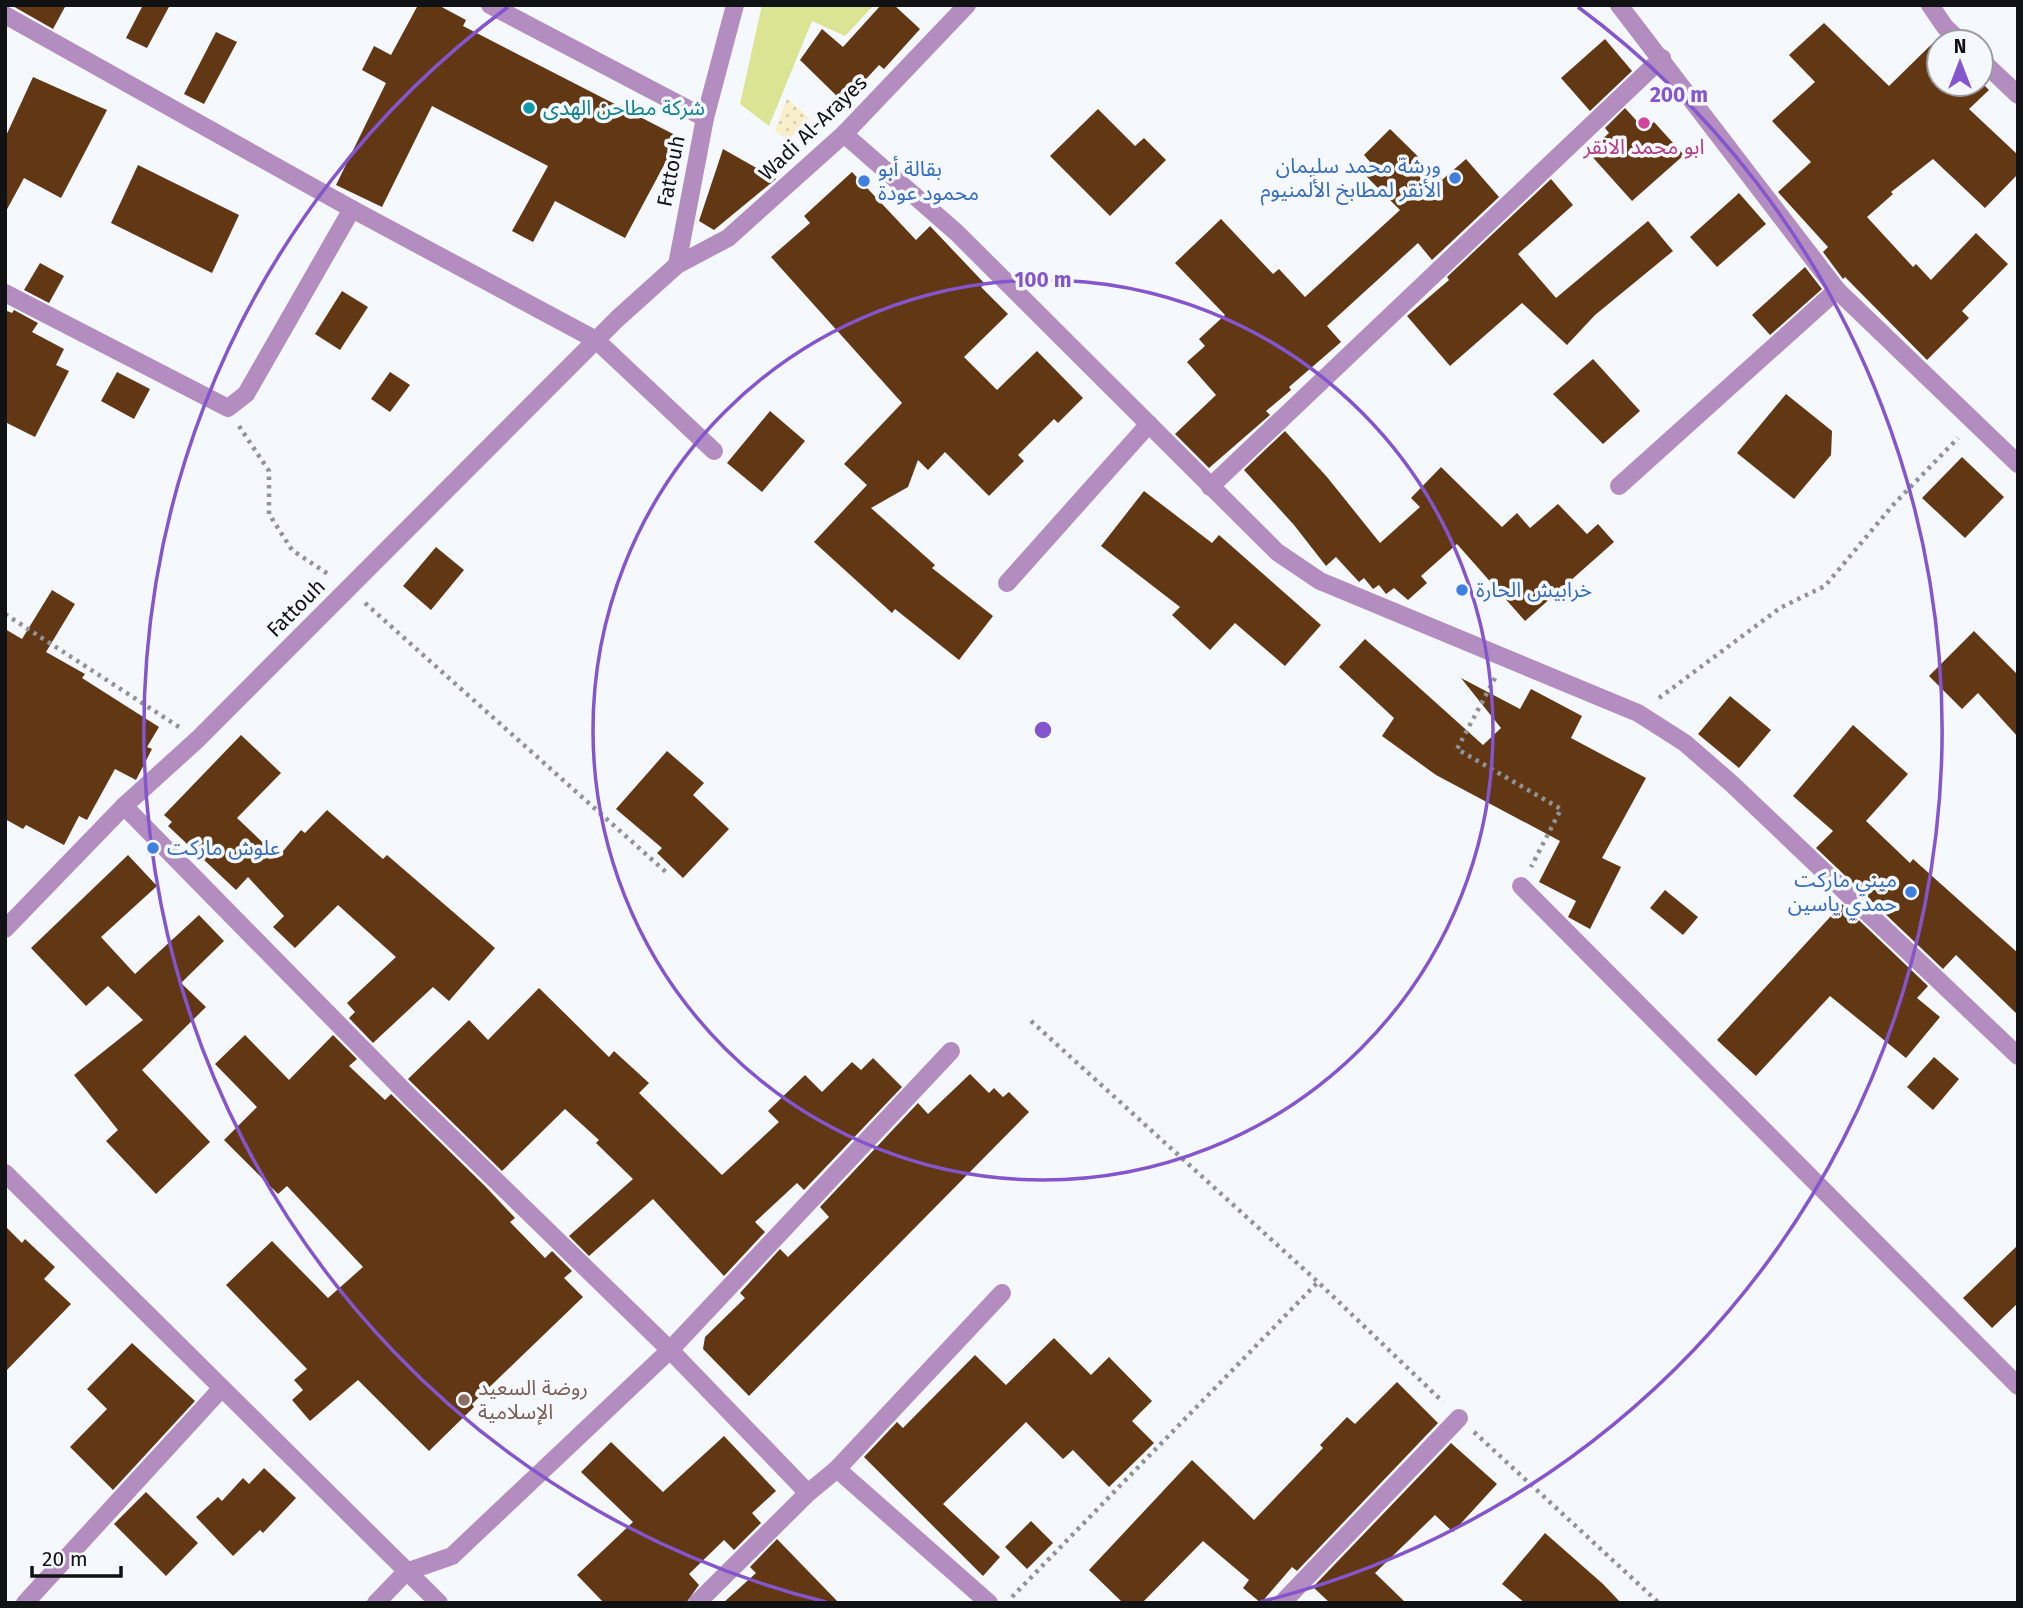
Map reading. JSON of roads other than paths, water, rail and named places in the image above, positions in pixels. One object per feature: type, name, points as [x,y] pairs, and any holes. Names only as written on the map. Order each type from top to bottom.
[{"type":"street","points":[[490,5],[705,118]]},
{"type":"street","name":"Fattouh","points":[[677,265],[705,118],[735,5]]},
{"type":"street","name":"Wadi Al-Arayes","points":[[618,319],[677,265],[728,238],[844,134],[967,5]]},
{"type":"street","points":[[1619,5],[1837,290],[1972,423],[2018,464]]},
{"type":"street","points":[[1930,5],[1946,28]]},
{"type":"street","points":[[5,15],[352,209],[596,340],[714,451]]},
{"type":"street","points":[[1210,487],[1662,58]]},
{"type":"street","points":[[1995,73],[2018,95]]},
{"type":"street","points":[[844,134],[957,233],[1210,487],[1214,486],[1277,552],[1320,581],[1638,713],[1685,743],[1732,784],[2018,1056]]},
{"type":"street","points":[[5,293],[228,408],[246,394],[352,209]]},
{"type":"street","points":[[1619,486],[1837,290]]},
{"type":"street","name":"Fattouh","points":[[5,929],[124,806],[198,739],[618,319]]},
{"type":"street","points":[[1007,583],[1149,424]]},
{"type":"street","points":[[124,806],[410,1097],[670,1350],[808,1493]]},
{"type":"street","points":[[1521,886],[2018,1386]]},
{"type":"street","points":[[376,1603],[406,1572],[452,1556],[670,1350],[951,1051]]},
{"type":"street","points":[[5,1172],[439,1603]]},
{"type":"street","points":[[697,1603],[808,1493],[837,1469],[1002,1293]]},
{"type":"street","points":[[25,1603],[221,1389]]},
{"type":"street","points":[[1282,1603],[1459,1418]]},
{"type":"street","points":[[837,1469],[989,1603]]},
{"type":"place","name":"شركة مطاحن الهدى","points":[[529,108]]},
{"type":"place","name":"ابو محمد الانقر","points":[[1644,123]]},
{"type":"place","name":"ورشة محمد سليمان الأنقر لمطابخ الألمنيوم","points":[[1455,178]]},
{"type":"place","name":"بقالة أبو محمود عودة","points":[[864,181]]},
{"type":"place","name":"خرابيش الحارة","points":[[1462,590]]},
{"type":"place","name":"علوش ماركت","points":[[153,848]]},
{"type":"place","name":"ميني ماركت حمدي ياسين","points":[[1911,892]]},
{"type":"place","name":"روضة السعيد الإسلامية","points":[[464,1400]]}]
